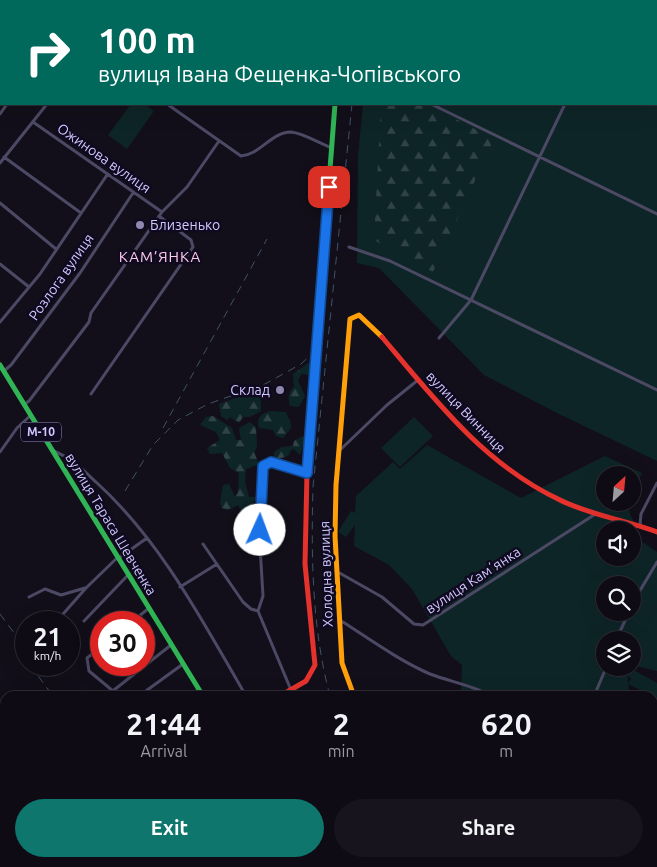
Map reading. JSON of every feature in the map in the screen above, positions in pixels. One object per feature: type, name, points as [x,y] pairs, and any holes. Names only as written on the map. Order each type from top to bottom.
[{"type":"main road","points":[[292,690],[311,677],[315,665],[304,564],[307,473],[335,105]]},
{"type":"main road","name":"вулиця Винниця","points":[[359,315],[370,324],[462,429],[501,464],[520,478],[560,500],[626,521]]},
{"type":"main road","name":"Холодна вулиця","points":[[352,691],[342,663],[336,570],[336,484],[348,324],[350,319],[359,315]]},
{"type":"main road","name":"вулиця Тараса Шевченка","points":[[1,368],[54,451],[200,691]]},
{"type":"main road","name":"вулиця Винниця","points":[[641,525],[657,532]]},
{"type":"street","points":[[0,163],[46,105]]},
{"type":"street","points":[[168,105],[241,156],[248,156],[282,133],[292,132],[332,148]]},
{"type":"street","points":[[433,105],[657,214]]},
{"type":"street","points":[[439,338],[471,300],[565,105]]},
{"type":"street","name":"Ожинова вулиця","points":[[33,122],[162,212]]},
{"type":"street","points":[[25,404],[30,401],[89,322],[90,313],[159,216],[187,187],[219,141]]},
{"type":"street","points":[[4,157],[81,213]]},
{"type":"street","points":[[0,322],[29,287],[107,175]]},
{"type":"street","name":"Розлога вулиця","points":[[1,368],[11,365],[80,273],[133,192]]},
{"type":"street","points":[[0,202],[56,249]]},
{"type":"street","points":[[91,394],[193,247],[191,240],[159,216]]},
{"type":"street","points":[[349,248],[390,261],[657,390]]},
{"type":"street","points":[[0,264],[29,287]]},
{"type":"street","points":[[340,450],[387,405],[418,379]]},
{"type":"street","points":[[0,452],[17,428],[31,415]]},
{"type":"street","points":[[54,451],[70,458],[118,502],[147,538],[200,616],[243,691]]},
{"type":"street","points":[[292,690],[258,611],[264,596],[260,546],[263,466],[271,462],[307,473]]},
{"type":"street","points":[[640,521],[641,514],[657,483]]},
{"type":"street","name":"вулиця Камʼянка","points":[[336,570],[382,597],[414,624],[423,625],[597,513]]},
{"type":"street","points":[[66,611],[86,588],[119,557],[147,538]]},
{"type":"street","points":[[203,544],[243,602],[251,609],[258,611]]},
{"type":"street","points":[[641,589],[657,562]]},
{"type":"street","points":[[180,587],[217,564]]},
{"type":"street","points":[[84,621],[129,574]]},
{"type":"street","points":[[29,598],[45,589],[61,595],[86,588]]},
{"type":"street","points":[[145,611],[149,608]]},
{"type":"street","points":[[339,624],[343,622],[378,645],[430,674],[483,691]]},
{"type":"street","points":[[96,676],[114,690],[171,645]]},
{"type":"street","points":[[90,656],[87,658],[90,671]]},
{"type":"street","points":[[146,691],[183,664]]},
{"type":"street","points":[[596,691],[603,676]]},
{"type":"green space","points":[[130,105],[145,105],[154,111],[127,149],[108,135]]},
{"type":"green space","points":[[363,105],[657,105],[657,461],[559,414],[484,375],[379,268],[357,263],[358,156]]},
{"type":"green space","points":[[381,105],[429,105],[494,139],[433,272],[374,240]]},
{"type":"green space","points":[[313,360],[312,375],[301,374],[298,381],[305,396],[299,407],[290,406],[289,396],[294,387],[293,374]]},
{"type":"green space","points":[[261,389],[261,411],[250,417],[243,417],[239,423],[230,417],[227,420],[221,416],[219,404]]},
{"type":"green space","points":[[272,411],[286,412],[289,420],[290,418],[291,428],[283,438],[276,436],[273,430],[259,428],[258,422],[260,417]]},
{"type":"green space","points":[[213,416],[232,428],[236,440],[241,440],[239,428],[250,422],[256,427],[257,448],[254,452],[259,464],[246,469],[245,482],[249,497],[259,497],[253,502],[248,515],[241,511],[238,505],[228,510],[222,508],[220,503],[223,485],[229,484],[235,497],[238,492],[239,473],[230,468],[222,453],[210,454],[207,448],[220,440],[216,432],[200,425],[206,417]]},
{"type":"green space","points":[[414,417],[433,436],[400,467],[381,448]]},
{"type":"green space","points":[[303,436],[305,439],[300,455],[294,449],[291,450],[288,456],[278,459],[274,457],[274,452],[282,447],[293,446],[294,441]]},
{"type":"green space","points":[[427,445],[521,498],[605,456],[627,466],[596,466],[596,511],[629,511],[633,521],[596,521],[596,566],[641,566],[641,541],[657,552],[657,671],[641,667],[641,631],[596,631],[596,676],[626,676],[628,677],[629,691],[461,691],[462,665],[451,656],[412,589],[389,565],[354,546],[355,525],[346,537],[338,532],[351,511],[355,513],[356,496],[393,462],[400,469]]},
{"type":"green space","points":[[641,674],[657,683],[657,691],[642,691],[628,684],[631,678],[627,676],[641,676]]},
{"type":"railway","points":[[329,691],[319,645],[316,619],[312,539],[313,487],[352,105]]},
{"type":"railway","points":[[163,428],[267,239]]},
{"type":"railway","points":[[125,491],[153,445],[178,420],[208,404],[265,384],[301,364],[315,351],[325,331]]},
{"type":"railway","points":[[0,614],[15,634]]},
{"type":"railway","points":[[38,676],[49,691]]},
{"type":"traffic: fast","points":[[311,416],[335,105]]},
{"type":"traffic: fast","points":[[0,365],[200,691]]},
{"type":"traffic: slow","points":[[352,691],[342,663],[335,536],[336,485],[350,319],[359,315],[382,337]]},
{"type":"traffic: jam","points":[[382,337],[462,429],[508,468],[533,485],[571,505],[657,532]]},
{"type":"traffic: jam","points":[[289,691],[306,681],[315,665],[305,564],[307,473],[311,416]]},
{"type":"place","name":"Близенько","points":[[140,225]]},
{"type":"place","name":"Склад","points":[[280,390]]},
{"type":"district","name":"КАМ’ЯНКА","points":[[160,257]]},
{"type":"route","points":[[260,530],[263,466],[267,462],[271,462],[307,473],[329,187]]}]
